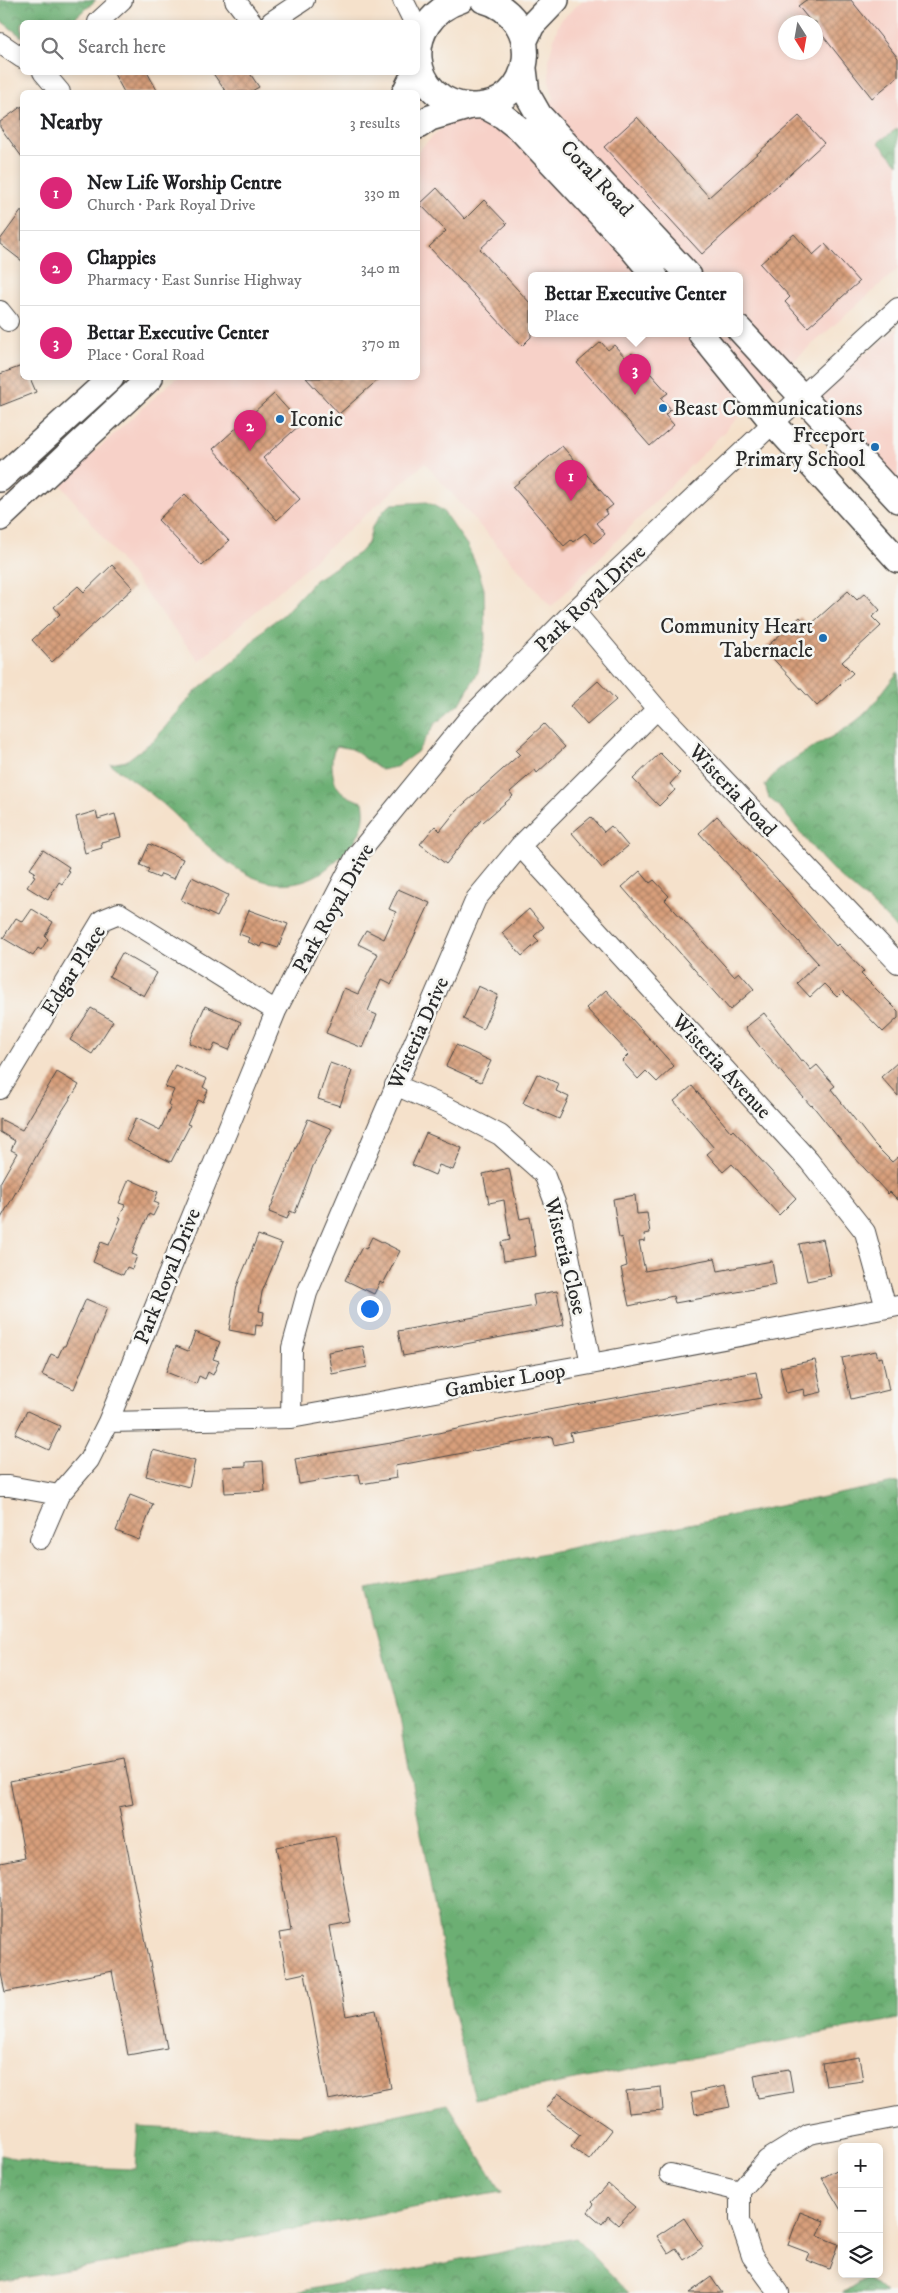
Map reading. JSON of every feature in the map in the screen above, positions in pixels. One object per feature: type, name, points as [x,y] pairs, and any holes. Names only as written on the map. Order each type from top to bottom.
[{"type":"main road","points":[[420,40],[425,26],[435,13],[448,4],[461,0]]},
{"type":"main road","points":[[483,0],[494,3],[508,12],[519,24],[525,40]]},
{"type":"main road","points":[[525,40],[532,25],[556,0]]},
{"type":"main road","name":"Coral Road","points":[[525,40],[527,54],[524,69],[528,94],[539,116],[685,272]]},
{"type":"main road","name":"Coral Road","points":[[420,63],[422,73],[430,86],[442,97],[456,104],[477,106],[503,116],[522,131],[629,245],[652,272]]},
{"type":"main road","points":[[420,125],[437,116],[496,101],[508,93],[518,82],[524,69]]},
{"type":"main road","points":[[406,90],[410,75]]},
{"type":"main road","points":[[743,333],[898,500]]},
{"type":"main road","points":[[703,337],[773,423],[898,560]]},
{"type":"main road","points":[[0,479],[109,380]]},
{"type":"main road","points":[[0,518],[148,380]]},
{"type":"street","points":[[100,20],[122,0]]},
{"type":"street","points":[[235,0],[250,20]]},
{"type":"street","points":[[274,20],[304,0]]},
{"type":"street","points":[[402,0],[408,20]]},
{"type":"street","points":[[0,43],[20,57]]},
{"type":"street","points":[[46,75],[58,90]]},
{"type":"street","name":"Park Royal Drive","points":[[40,1539],[59,1495],[89,1460],[108,1422],[276,1011],[356,856],[468,719],[574,612],[773,423],[898,308]]},
{"type":"street","name":"Wisteria Road","points":[[574,612],[657,710],[898,964]]},
{"type":"street","name":"Wisteria Drive","points":[[291,1418],[292,1348],[307,1293],[476,899],[520,846],[657,710]]},
{"type":"street","name":"Wisteria Avenue","points":[[520,846],[809,1161],[864,1232],[892,1307]]},
{"type":"street","name":"Edgar Place","points":[[0,1089],[102,920],[119,913],[276,1011]]},
{"type":"street","name":"Wisteria Close","points":[[395,1085],[446,1107],[500,1134],[544,1174],[562,1221],[591,1364]]},
{"type":"street","name":"Gambier Loop","points":[[108,1422],[291,1418],[892,1307]]},
{"type":"street","points":[[0,1486],[59,1495]]},
{"type":"street","points":[[778,2293],[752,2256],[740,2220],[740,2191],[767,2160],[809,2134],[898,2117]]},
{"type":"street","points":[[670,2174],[740,2191]]},
{"type":"shaded area","points":[[583,0],[898,0],[898,128],[878,142],[898,164],[898,269],[799,356],[551,607],[425,463],[199,661],[60,483],[174,380],[420,380],[420,149],[448,122],[481,119],[497,123],[517,138],[554,98],[549,80],[549,58],[560,21]]},
{"type":"shaded area","name":"Freeport Primary School","points":[[898,328],[898,493],[806,401]]},
{"type":"green space","points":[[0,0],[96,0],[72,20],[20,20],[20,35],[0,20]]},
{"type":"green space","points":[[898,128],[898,164],[878,142]]},
{"type":"green space","points":[[427,502],[442,510],[467,545],[478,569],[484,589],[485,639],[478,672],[461,702],[435,724],[417,752],[396,767],[381,770],[352,749],[337,746],[332,760],[334,780],[344,794],[363,802],[364,810],[360,833],[339,858],[319,874],[295,883],[273,883],[252,877],[232,866],[213,851],[156,798],[110,764],[126,761],[154,740],[195,692],[236,659],[266,627],[283,615],[315,580],[359,553],[368,543],[372,527],[385,509],[392,504]]},
{"type":"green space","points":[[898,672],[898,931],[823,859],[780,807],[769,798],[765,786],[772,776],[795,758],[861,717]]},
{"type":"green space","points":[[898,1482],[898,2019],[475,2099],[454,2014],[399,1713],[366,1589]]},
{"type":"green space","points":[[447,2104],[502,2192],[0,2282],[0,2155],[52,2166],[135,2169],[138,2127],[299,2135]]},
{"type":"green space","points":[[576,2238],[629,2293],[290,2293]]},
{"type":"green space","points":[[868,2278],[885,2293],[842,2293]]},
{"type":"building","points":[[806,0],[851,0],[898,58],[898,77],[872,98],[823,36],[823,15],[805,15],[798,6]]},
{"type":"building","points":[[115,75],[149,75],[157,90],[123,90]]},
{"type":"building","points":[[214,75],[251,75],[259,87],[254,90],[225,90]]},
{"type":"building","points":[[20,107],[20,154],[0,127],[0,122]]},
{"type":"building","points":[[799,116],[824,143],[702,254],[604,147],[637,117],[709,197]]},
{"type":"building","points":[[437,188],[465,219],[484,200],[507,224],[480,249],[528,301],[528,337],[531,337],[522,346],[429,247],[446,231],[420,204]]},
{"type":"building","points":[[20,213],[20,259],[0,244],[0,240]]},
{"type":"building","points":[[794,234],[813,255],[825,244],[859,282],[808,327],[785,302],[790,297],[760,264]]},
{"type":"building","points":[[601,342],[608,350],[614,345],[626,358],[632,353],[668,393],[661,398],[671,409],[665,415],[674,425],[650,446],[577,363]]},
{"type":"building","points":[[20,367],[20,380],[31,380],[36,392],[0,406],[0,374]]},
{"type":"building","points":[[308,380],[378,380],[339,414]]},
{"type":"building","points":[[274,394],[301,424],[263,458],[300,499],[277,520],[213,449]]},
{"type":"building","points":[[562,446],[613,505],[605,511],[607,514],[596,523],[605,534],[594,543],[585,533],[564,546],[513,487]]},
{"type":"building","points":[[185,494],[229,541],[202,566],[158,520]]},
{"type":"building","points":[[112,565],[133,588],[52,662],[32,640],[60,614],[54,607],[78,586],[84,592]]},
{"type":"building","name":"Community Heart Tabernacle","points":[[848,591],[857,600],[865,593],[880,610],[872,617],[881,626],[842,662],[853,673],[817,706],[764,649],[800,617],[809,626]]},
{"type":"building","points":[[598,681],[616,700],[587,725],[570,706]]},
{"type":"building","points":[[544,724],[565,747],[537,773],[535,770],[510,792],[513,796],[483,822],[481,820],[446,864],[420,844],[435,826],[440,831],[456,811],[520,754],[516,750]]},
{"type":"building","points":[[660,753],[680,773],[670,784],[675,790],[659,806],[633,779]]},
{"type":"building","points":[[96,811],[98,819],[115,814],[121,837],[101,842],[102,848],[85,853],[76,817]]},
{"type":"building","points":[[717,816],[779,881],[836,946],[838,944],[864,971],[861,974],[898,1011],[898,1018],[883,1032],[843,991],[837,997],[824,984],[810,997],[797,983],[818,963],[699,833]]},
{"type":"building","points":[[591,817],[604,832],[611,826],[628,846],[602,868],[572,833]]},
{"type":"building","points":[[149,844],[183,859],[174,879],[161,874],[159,878],[147,873],[149,869],[140,865]]},
{"type":"building","points":[[43,850],[69,867],[67,870],[70,872],[62,884],[59,882],[48,900],[27,887],[35,876],[33,875],[35,872],[30,869]]},
{"type":"building","points":[[640,871],[650,883],[654,880],[669,896],[665,900],[734,976],[739,972],[754,989],[730,1010],[622,887]]},
{"type":"building","points":[[192,877],[228,895],[217,917],[181,900]]},
{"type":"building","points":[[398,889],[430,903],[391,985],[381,980],[368,1011],[377,1015],[363,1048],[326,1033],[344,988],[358,994],[378,954],[358,944],[366,930],[384,939],[396,912],[389,909]]},
{"type":"building","points":[[32,909],[53,922],[45,936],[48,939],[41,950],[38,948],[33,956],[3,938],[16,918],[23,922]]},
{"type":"building","points":[[529,909],[544,927],[534,936],[539,941],[522,956],[502,933]]},
{"type":"building","points":[[249,910],[288,924],[278,948],[263,943],[261,947],[248,942],[250,938],[239,934]]},
{"type":"building","points":[[122,953],[157,973],[144,996],[109,976]]},
{"type":"building","points":[[478,986],[498,995],[483,1029],[463,1019]]},
{"type":"building","points":[[606,990],[674,1066],[657,1082],[646,1071],[638,1079],[622,1061],[629,1054],[586,1008]]},
{"type":"building","points":[[205,1006],[241,1022],[229,1050],[215,1044],[211,1052],[189,1043]]},
{"type":"building","points":[[91,1008],[113,1021],[92,1054],[70,1040]]},
{"type":"building","points":[[764,1013],[801,1061],[803,1060],[811,1070],[817,1065],[835,1086],[831,1089],[874,1144],[892,1162],[898,1157],[898,1200],[890,1192],[888,1194],[854,1157],[745,1028]]},
{"type":"building","points":[[456,1045],[491,1061],[481,1082],[446,1066]]},
{"type":"building","points":[[898,1062],[898,1096],[881,1077]]},
{"type":"building","points":[[330,1063],[352,1071],[340,1106],[318,1099]]},
{"type":"building","points":[[175,1065],[207,1079],[203,1087],[208,1090],[203,1102],[198,1100],[187,1124],[190,1125],[171,1162],[126,1140],[136,1118],[160,1130],[171,1106],[168,1104],[174,1090],[165,1087]]},
{"type":"building","points":[[57,1072],[79,1085],[59,1116],[0,1220],[0,1183],[17,1153],[11,1150],[15,1141],[0,1132],[0,1119],[22,1130]]},
{"type":"building","points":[[537,1074],[559,1084],[556,1091],[569,1097],[559,1119],[523,1103]]},
{"type":"building","points":[[692,1086],[731,1132],[733,1130],[796,1198],[779,1215],[732,1164],[723,1172],[707,1154],[714,1148],[674,1101]]},
{"type":"building","points":[[308,1119],[332,1129],[313,1166],[295,1213],[290,1211],[287,1219],[269,1212]]},
{"type":"building","points":[[426,1133],[462,1148],[453,1170],[439,1165],[435,1175],[412,1165]]},
{"type":"building","points":[[509,1168],[520,1219],[530,1217],[536,1256],[504,1261],[501,1242],[510,1240],[504,1200],[489,1203],[483,1174]]},
{"type":"building","points":[[129,1179],[158,1192],[154,1202],[159,1204],[153,1216],[149,1214],[137,1240],[132,1254],[137,1256],[132,1269],[127,1267],[123,1275],[93,1262],[101,1242],[109,1245],[121,1218],[119,1218],[125,1205],[119,1203]]},
{"type":"building","points":[[635,1195],[637,1214],[647,1213],[650,1233],[644,1234],[645,1241],[639,1242],[645,1271],[715,1258],[718,1271],[772,1261],[776,1285],[675,1303],[673,1296],[629,1306],[621,1268],[627,1266],[622,1237],[619,1238],[613,1199]]},
{"type":"building","points":[[258,1235],[282,1244],[262,1292],[259,1311],[264,1312],[262,1326],[256,1325],[255,1335],[229,1330],[237,1286]]},
{"type":"building","points":[[372,1237],[400,1251],[383,1284],[380,1282],[374,1294],[345,1280],[362,1247],[366,1249]]},
{"type":"building","points":[[823,1239],[831,1276],[807,1281],[799,1244]]},
{"type":"building","points":[[557,1291],[564,1325],[403,1356],[398,1331],[535,1306],[533,1295]]},
{"type":"building","points":[[86,1299],[107,1308],[74,1389],[42,1375],[51,1354],[58,1357],[63,1346],[65,1346]]},
{"type":"building","points":[[195,1332],[220,1342],[213,1359],[219,1361],[213,1375],[208,1372],[205,1379],[199,1376],[196,1384],[166,1372],[176,1346],[188,1351]]},
{"type":"building","points":[[363,1346],[367,1367],[332,1374],[328,1352]]},
{"type":"building","points":[[876,1351],[878,1358],[882,1357],[889,1390],[851,1399],[842,1358]]},
{"type":"building","points":[[815,1360],[822,1392],[805,1396],[804,1389],[786,1393],[780,1367]]},
{"type":"building","points":[[756,1372],[761,1398],[570,1433],[572,1441],[554,1445],[552,1436],[395,1466],[397,1478],[361,1484],[359,1474],[299,1484],[295,1459],[391,1443],[537,1412]]},
{"type":"building","points":[[27,1411],[60,1426],[49,1450],[15,1434]]},
{"type":"building","points":[[153,1450],[195,1461],[189,1487],[146,1476]]},
{"type":"building","points":[[263,1461],[265,1491],[225,1493],[223,1467],[246,1466],[246,1462]]},
{"type":"building","points":[[130,1495],[153,1504],[139,1540],[116,1531]]},
{"type":"building","points":[[124,1758],[133,1804],[119,1807],[167,2048],[128,2055],[112,1971],[5,1992],[0,1969],[0,1863],[25,1858],[10,1781]]},
{"type":"building","points":[[335,1836],[351,1923],[330,1927],[346,2016],[376,2010],[391,2088],[328,2100],[305,1973],[287,1977],[279,1933],[291,1931],[276,1847]]},
{"type":"building","points":[[859,2057],[863,2081],[826,2086],[822,2063]]},
{"type":"building","points":[[789,2069],[793,2092],[758,2098],[754,2075]]},
{"type":"building","points":[[725,2086],[730,2107],[695,2114],[691,2093]]},
{"type":"building","points":[[661,2087],[663,2110],[629,2113],[626,2091]]},
{"type":"building","points":[[558,2093],[612,2130],[589,2160],[571,2147],[580,2135],[546,2110]]},
{"type":"building","points":[[838,2169],[838,2205],[822,2178]]},
{"type":"building","points":[[608,2184],[635,2207],[618,2225],[608,2216],[602,2224],[588,2212],[594,2204],[592,2202]]},
{"type":"building","points":[[800,2212],[824,2221],[818,2236],[838,2244],[829,2269],[806,2260],[809,2253],[788,2245]]},
{"type":"building","points":[[684,2218],[703,2247],[684,2260],[676,2248],[668,2253],[657,2236]]},
{"type":"building","points":[[711,2277],[722,2293],[689,2293]]},
{"type":"place","name":"Bettar Executive Center","points":[[635,395]]},
{"type":"place","name":"Beast Communications","points":[[663,408]]},
{"type":"place","name":"Iconic","points":[[280,419]]},
{"type":"place","name":"Freeport Primary School","points":[[875,447]]},
{"type":"place","name":"Chappies","points":[[250,451]]},
{"type":"place","name":"New Life Worship Centre","points":[[571,501]]},
{"type":"place","name":"Community Heart Tabernacle","points":[[823,638]]}]
